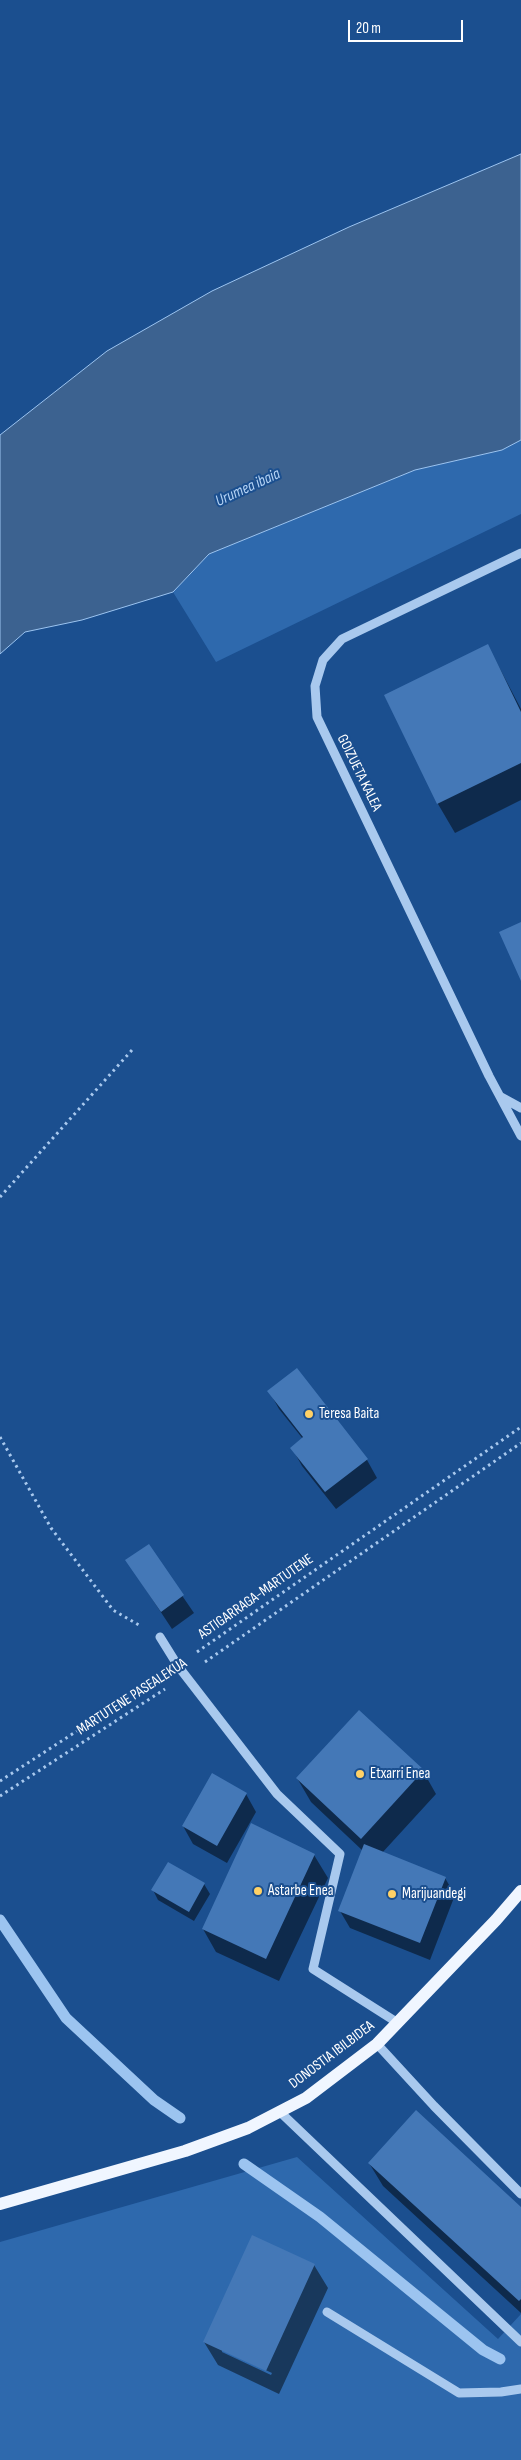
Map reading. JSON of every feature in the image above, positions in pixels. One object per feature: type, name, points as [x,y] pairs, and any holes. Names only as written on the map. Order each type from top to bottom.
[{"type":"main road","name":"DONOSTIA IBILBIDEA","points":[[0,2204],[185,2151],[248,2128],[306,2098],[377,2044],[496,1920],[521,1891]]},
{"type":"street","name":"GOIZUETA KALEA","points":[[521,553],[342,639],[323,660],[315,686],[317,717],[488,1076],[501,1096],[521,1136]]},
{"type":"street","points":[[501,1096],[521,1108]]},
{"type":"street","points":[[160,1637],[178,1666],[277,1794],[340,1854],[313,1969],[398,2023]]},
{"type":"street","points":[[377,2044],[434,2106],[521,2194]]},
{"type":"street","points":[[279,2112],[521,2342]]},
{"type":"street","points":[[327,2312],[460,2392],[501,2392],[521,2388]]},
{"type":"path","points":[[0,1197],[132,1050]]},
{"type":"path","name":"ASTIGARRAGA-MARTUTENE","points":[[0,1781],[178,1666],[521,1426]]},
{"type":"path","points":[[0,1437],[51,1528],[114,1610],[160,1637]]},
{"type":"path","name":"MARTUTENE PASEALEKUA","points":[[0,1796],[186,1675],[521,1442]]},
{"type":"shaded area","points":[[521,440],[521,514],[216,662],[173,592],[209,554],[415,470],[502,450]]},
{"type":"shaded area","points":[[297,2157],[498,2339],[521,2314],[521,2460],[0,2460],[0,2242]]},
{"type":"water","name":"Urumea ibaia","points":[[521,154],[521,440],[502,450],[415,470],[209,554],[173,592],[82,620],[25,632],[0,654],[0,435],[107,351],[212,291],[349,227]]},
{"type":"building","points":[[488,644],[521,712],[521,763],[437,804],[384,695]]},
{"type":"building","points":[[521,922],[521,981],[499,932]]},
{"type":"building","name":"Teresa Baita","points":[[297,1368],[368,1459],[325,1492],[290,1448],[303,1437],[267,1391]]},
{"type":"building","points":[[149,1544],[184,1595],[161,1612],[125,1560]]},
{"type":"building","name":"Etxarri Enea","points":[[359,1710],[424,1770],[361,1839],[296,1778]]},
{"type":"building","points":[[212,1773],[247,1793],[217,1846],[182,1826]]},
{"type":"building","name":"Astarbe Enea","points":[[251,1823],[315,1854],[266,1959],[202,1929]]},
{"type":"building","name":"Marijuandegi","points":[[364,1844],[446,1877],[420,1943],[338,1911]]},
{"type":"building","points":[[168,1862],[205,1883],[189,1912],[151,1890]]},
{"type":"building","points":[[416,2110],[521,2207],[521,2299],[519,2301],[368,2163]]},
{"type":"building","points":[[252,2235],[315,2264],[266,2371],[203,2342]]},
{"type":"waterway","points":[[0,1920],[66,2018],[154,2100],[180,2118]]},
{"type":"waterway","points":[[244,2164],[320,2217],[483,2350],[500,2359]]},
{"type":"place","name":"Teresa Baita","points":[[309,1414]]},
{"type":"place","name":"Etxarri Enea","points":[[360,1774]]},
{"type":"place","name":"Astarbe Enea","points":[[258,1891]]},
{"type":"place","name":"Marijuandegi","points":[[392,1894]]}]
